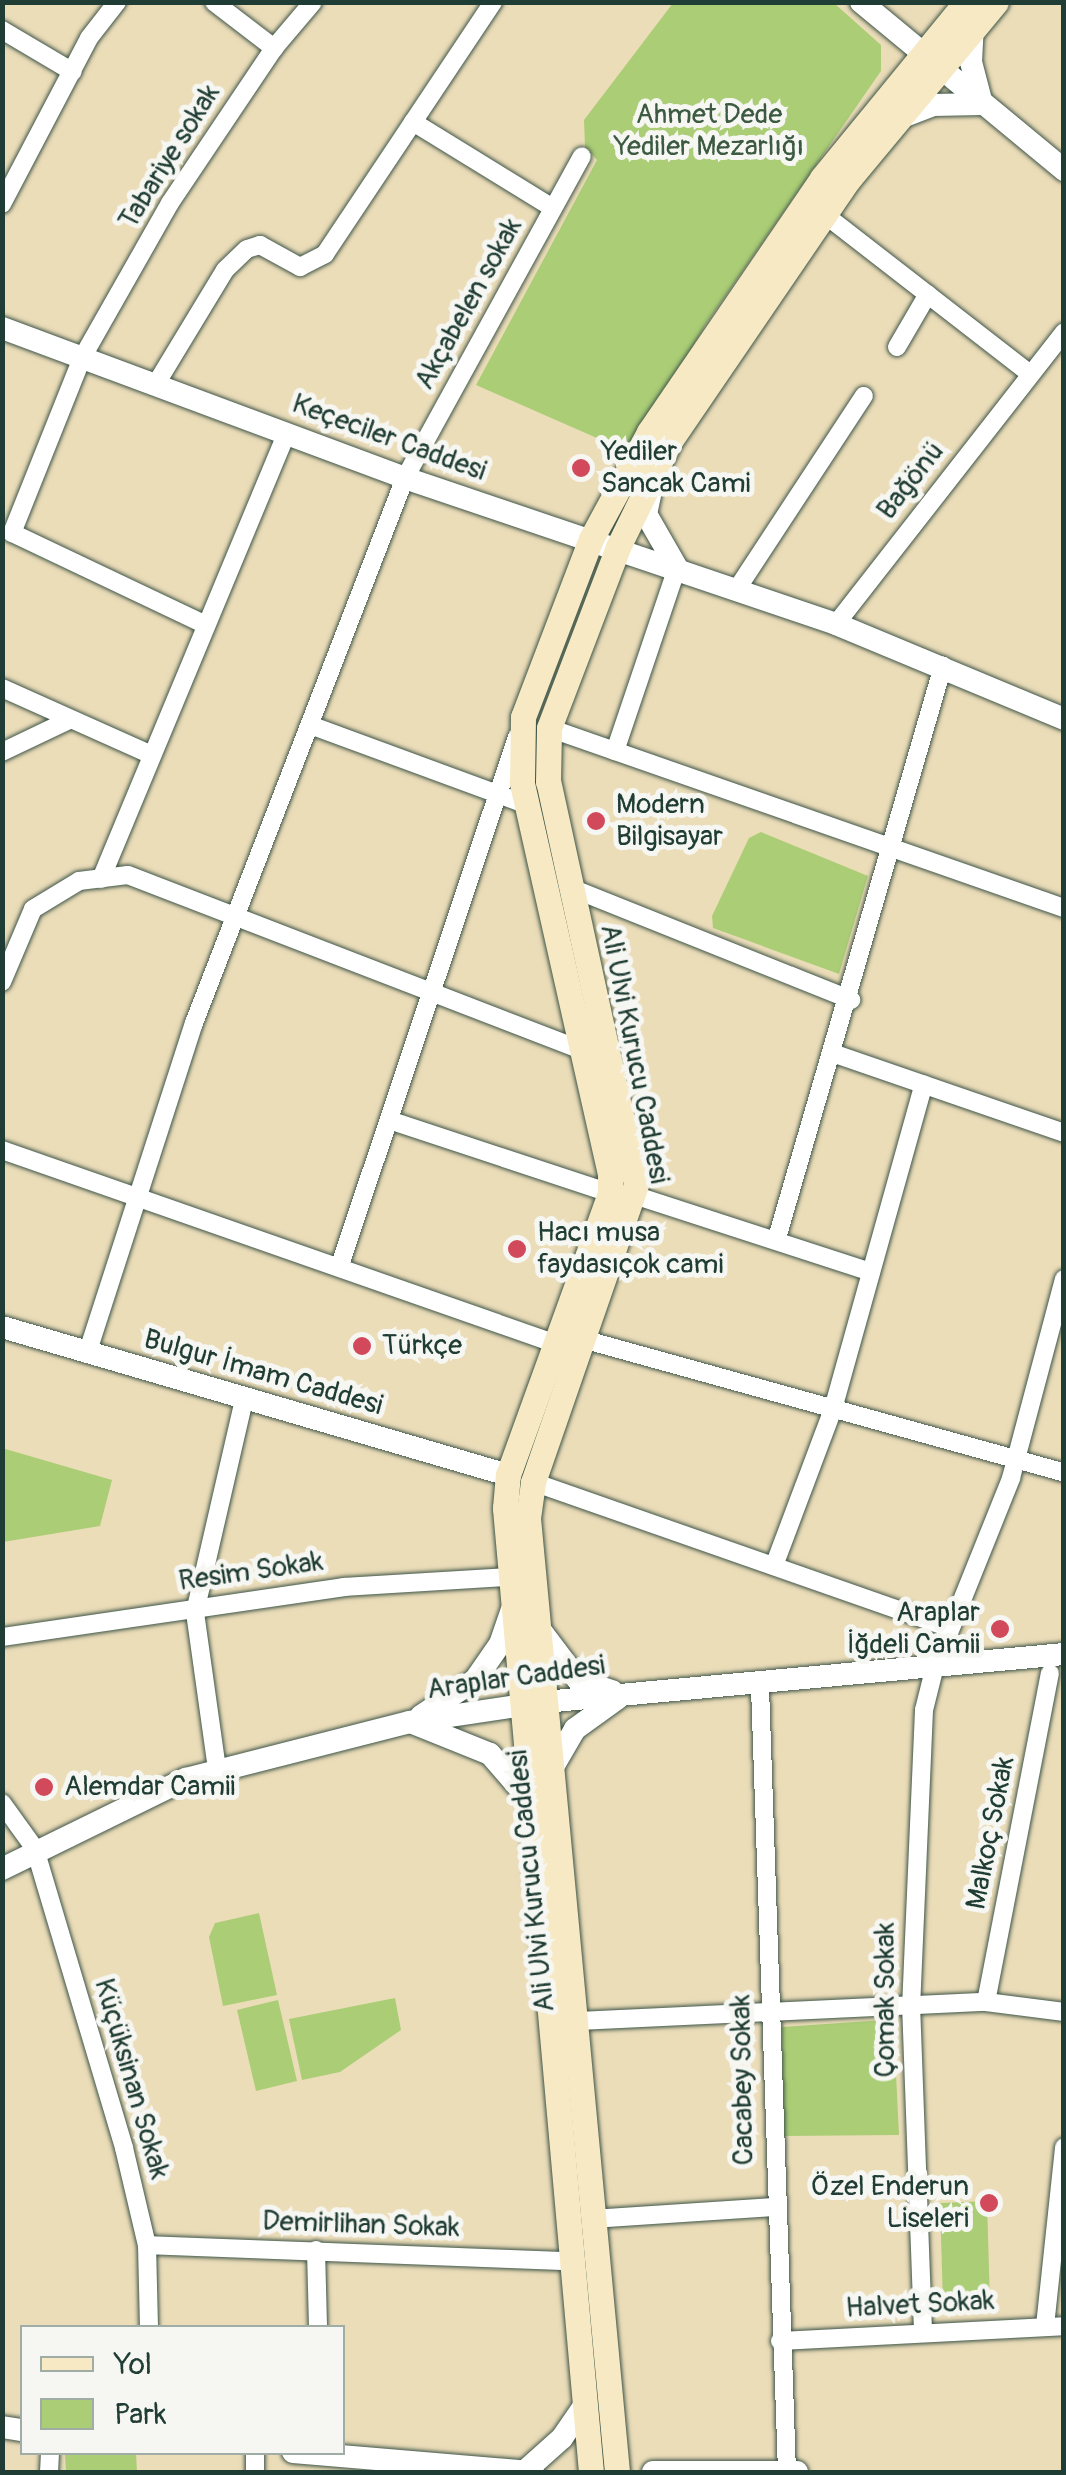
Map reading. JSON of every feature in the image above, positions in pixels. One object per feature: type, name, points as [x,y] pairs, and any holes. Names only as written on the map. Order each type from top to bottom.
[{"type":"main road","name":"Ali Ulvi Kurucu Caddesi","points":[[591,2472],[528,1798],[538,1626],[521,1478],[586,1340],[622,1194],[548,782],[550,728],[618,547],[654,472],[824,214],[896,120],[928,60],[966,2]]},
{"type":"main road","name":"Ali Ulvi Kurucu Caddesi","points":[[616,2472],[578,2021],[549,1774],[531,1704],[509,1578],[521,1478],[551,1342],[622,1194],[582,1050],[527,805],[519,752],[523,717],[591,539],[649,432],[822,178],[928,60],[974,28],[996,2]]},
{"type":"street","points":[[2,204],[73,72],[117,2]]},
{"type":"street","points":[[214,2],[274,48]]},
{"type":"street","name":"Tabariye sokak","points":[[206,625],[12,533],[82,358],[170,204],[274,48],[313,2]]},
{"type":"street","points":[[156,384],[225,270],[260,246],[300,267],[312,264],[414,122],[493,2]]},
{"type":"street","points":[[860,2],[1064,170]]},
{"type":"street","points":[[974,28],[971,62],[982,104]]},
{"type":"street","points":[[2,30],[73,72]]},
{"type":"street","points":[[896,120],[933,105],[982,104]]},
{"type":"street","points":[[414,122],[553,208]]},
{"type":"street","name":"Akçabelen sokak","points":[[87,1354],[236,918],[404,478],[582,156]]},
{"type":"street","points":[[824,214],[1029,373]]},
{"type":"street","points":[[898,347],[928,294]]},
{"type":"street","name":"Keçeciler Caddesi","points":[[2,328],[404,478],[618,547],[836,624],[1064,719]]},
{"type":"street","name":"Bağönü","points":[[836,624],[1064,332]]},
{"type":"street","points":[[737,589],[864,396]]},
{"type":"street","points":[[100,878],[286,434]]},
{"type":"street","points":[[615,750],[678,568],[646,514],[654,472]]},
{"type":"street","points":[[777,1238],[836,1054],[944,666]]},
{"type":"street","points":[[2,688],[152,756]]},
{"type":"street","points":[[340,1266],[523,717]]},
{"type":"street","points":[[2,752],[68,720]]},
{"type":"street","points":[[310,725],[527,805]]},
{"type":"street","points":[[550,728],[1064,908]]},
{"type":"street","points":[[2,982],[33,908],[79,881],[128,876],[582,1050]]},
{"type":"street","points":[[569,888],[851,1000]]},
{"type":"street","points":[[836,1054],[1064,1133]]},
{"type":"street","points":[[774,1566],[833,1409],[924,1084]]},
{"type":"street","points":[[389,1120],[622,1194],[777,1238],[871,1272]]},
{"type":"street","points":[[2,1150],[551,1342]]},
{"type":"street","name":"Çomak Sokak","points":[[922,2331],[911,2008],[918,1760],[934,1670],[1017,1458],[1064,1279]]},
{"type":"street","name":"Bulgur İmam Caddesi","points":[[2,1327],[521,1478],[950,1628]]},
{"type":"street","points":[[586,1340],[1064,1474]]},
{"type":"street","points":[[217,1769],[194,1612],[244,1399]]},
{"type":"street","name":"Resim Sokak","points":[[2,1636],[194,1612],[344,1587],[509,1578]]},
{"type":"street","points":[[410,1722],[475,1680],[500,1644],[512,1610]]},
{"type":"street","points":[[538,1626],[578,1680],[625,1694]]},
{"type":"street","name":"Araplar Caddesi","points":[[2,1869],[35,1849],[217,1769],[410,1722],[625,1694],[760,1687],[1018,1660],[1059,1668]]},
{"type":"street","name":"Malkoç Sokak","points":[[986,2002],[1059,1668]]},
{"type":"street","name":"Cacabey Sokak","points":[[760,1687],[773,2206],[787,2472]]},
{"type":"street","points":[[549,1774],[575,1730],[625,1694]]},
{"type":"street","points":[[410,1722],[490,1754],[528,1798]]},
{"type":"street","name":"Küçüksinan Sokak","points":[[2,1803],[35,1849],[147,2244],[149,2325]]},
{"type":"street","points":[[578,2021],[986,2002],[1064,2012]]},
{"type":"street","points":[[1054,2326],[1064,2147]]},
{"type":"street","points":[[593,2219],[773,2206]]},
{"type":"street","name":"Demirlihan Sokak","points":[[147,2244],[573,2261]]},
{"type":"street","points":[[316,2250],[318,2325]]},
{"type":"street","name":"Halvet Sokak","points":[[780,2341],[1054,2326]]},
{"type":"street","points":[[524,2472],[562,2438],[586,2403]]},
{"type":"street","points":[[331,2455],[448,2470],[533,2472]]},
{"type":"street","points":[[653,2472],[797,2472]]},
{"type":"green space","name":"Ahmet Dede Yediler Mezarlığı","points":[[673,3],[834,3],[881,45],[881,71],[706,324],[631,453],[476,385],[597,160],[585,147],[584,120]]},
{"type":"green space","points":[[761,832],[868,876],[839,974],[713,928],[712,916],[749,838]]},
{"type":"green space","points":[[2,1448],[112,1480],[100,1526],[3,1542]]},
{"type":"green space","points":[[259,1913],[277,1995],[223,2006],[209,1937],[215,1923]]},
{"type":"green space","points":[[395,1998],[401,2030],[340,2072],[302,2080],[289,2019]]},
{"type":"green space","points":[[278,2000],[297,2081],[256,2091],[237,2010]]},
{"type":"green space","points":[[884,2020],[894,2032],[899,2135],[783,2136],[782,2027]]},
{"type":"green space","points":[[987,2201],[990,2303],[943,2304],[940,2203]]},
{"type":"green space","points":[[65,2455],[136,2455],[137,2472],[66,2472]]},
{"type":"place","name":"Yediler Sancak Cami","points":[[581,468]]},
{"type":"place","name":"Modern Bilgisayar","points":[[596,821]]},
{"type":"place","name":"Hacı musa faydasıçok cami","points":[[517,1249]]},
{"type":"place","name":"Türkçe","points":[[362,1346]]},
{"type":"place","name":"Araplar İğdeli Camii","points":[[1000,1629]]},
{"type":"place","name":"Alemdar Camii","points":[[44,1787]]},
{"type":"place","name":"Özel Enderun Liseleri","points":[[989,2203]]}]
